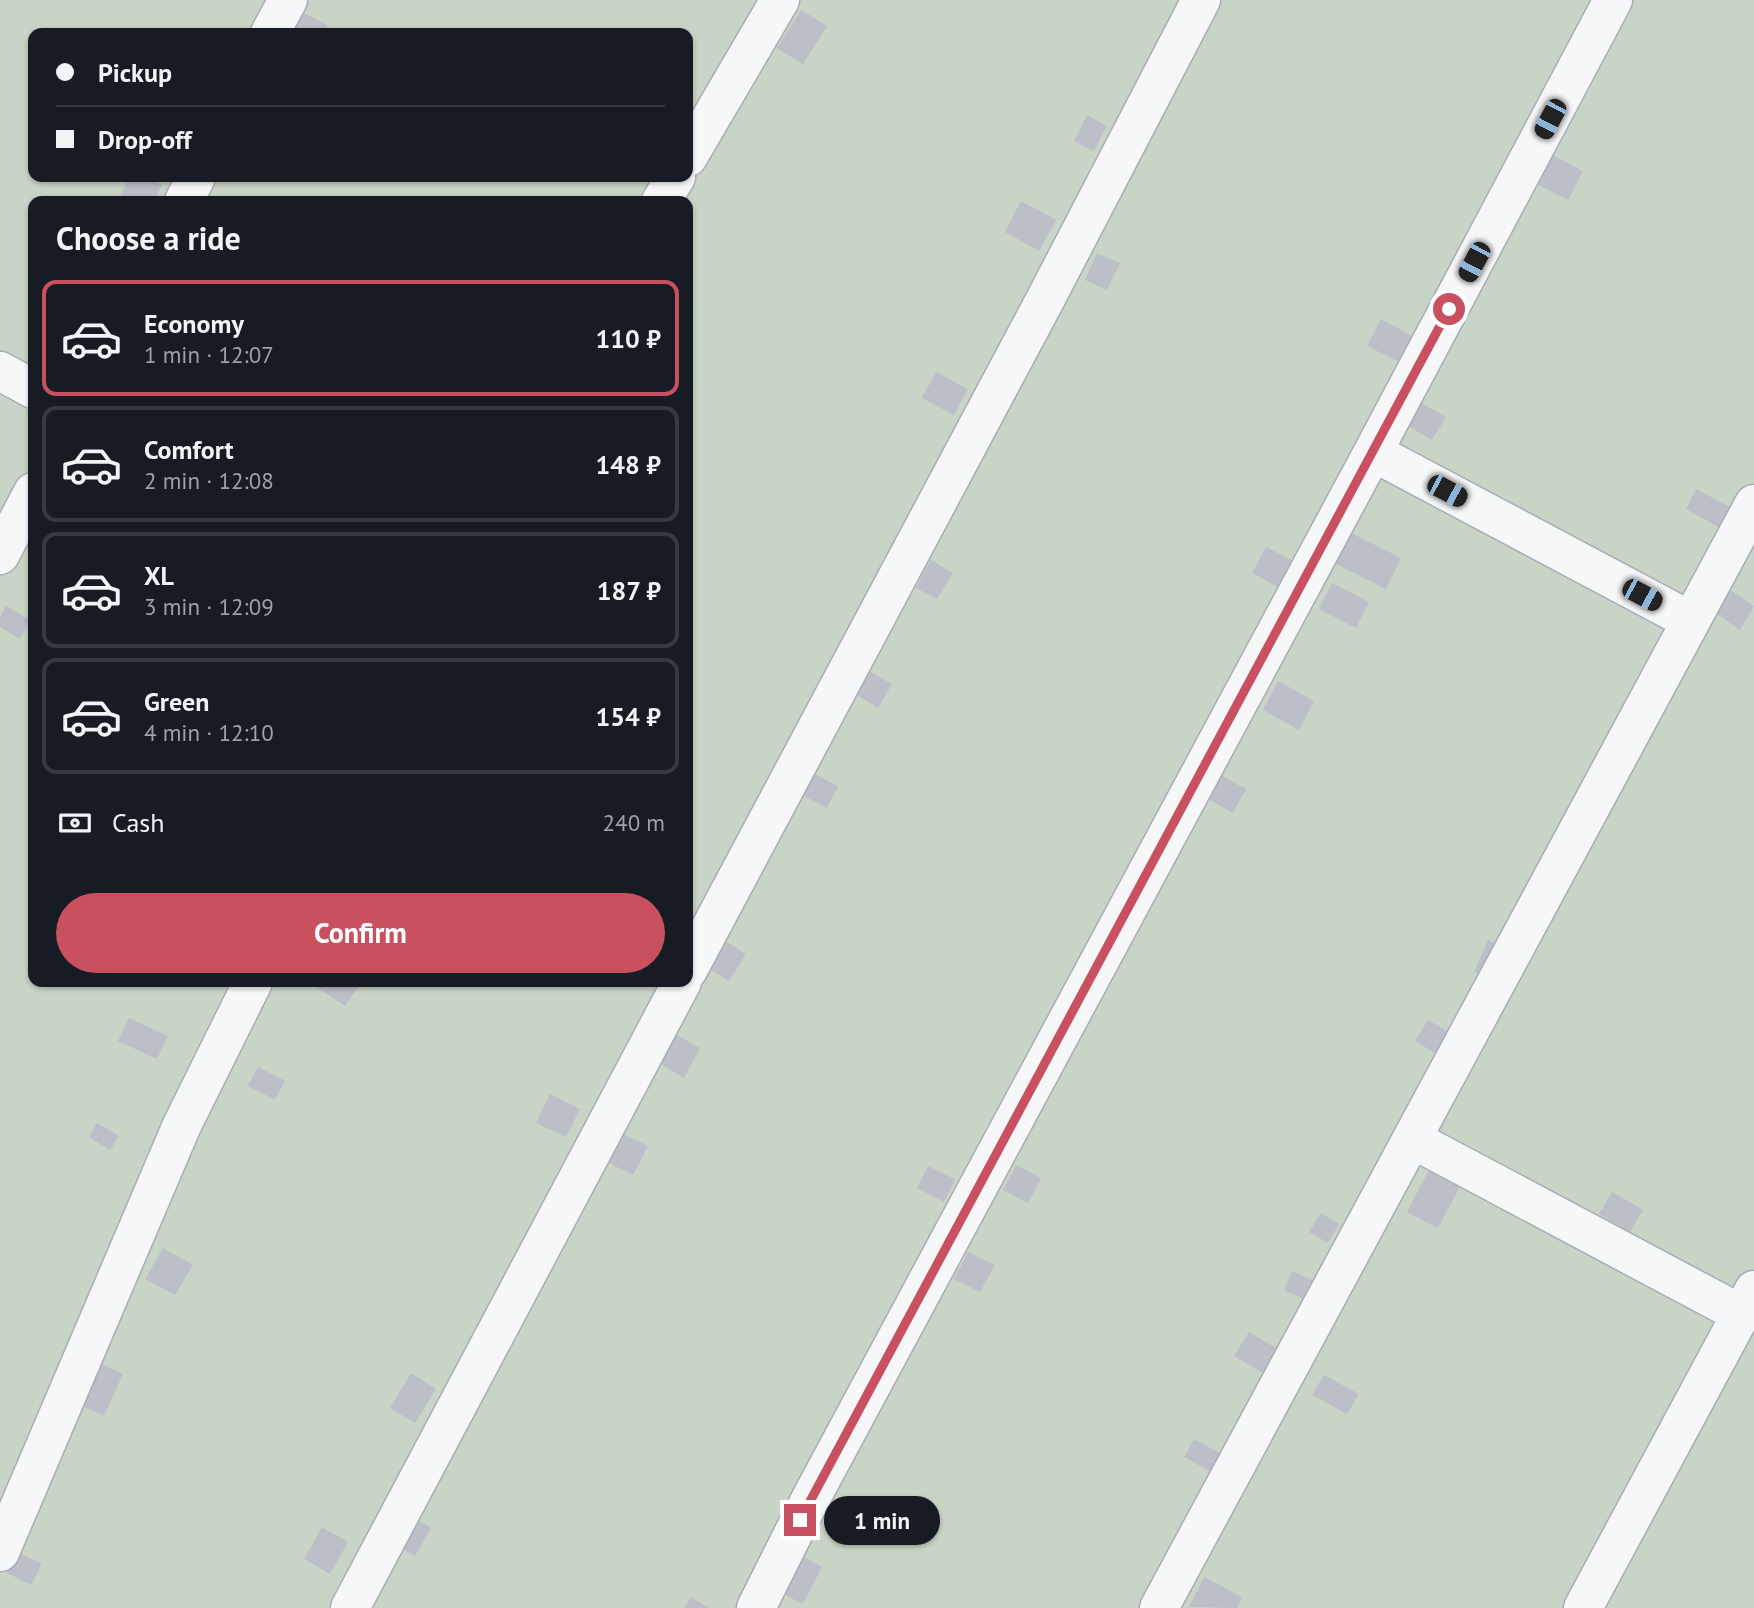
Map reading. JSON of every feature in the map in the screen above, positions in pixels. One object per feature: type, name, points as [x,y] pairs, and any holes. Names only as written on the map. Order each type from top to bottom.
[{"type":"lane","points":[[273,28],[288,0]]},
{"type":"lane","points":[[693,148],[780,0]]},
{"type":"lane","points":[[693,961],[1045,300],[1201,0]]},
{"type":"lane","points":[[756,1608],[811,1498],[1613,0]]},
{"type":"lane","points":[[0,371],[28,386]]},
{"type":"lane","points":[[1373,452],[1691,621]]},
{"type":"lane","points":[[0,555],[28,502]]},
{"type":"lane","points":[[1159,1608],[1754,504]]},
{"type":"lane","points":[[0,1552],[182,1125],[251,987]]},
{"type":"lane","points":[[350,1608],[679,987]]},
{"type":"lane","points":[[1412,1139],[1748,1302],[1583,1608]]},
{"type":"green space","points":[[0,0],[1754,0],[1754,1608],[0,1608]]},
{"type":"building","points":[[801,10],[827,26],[803,64],[777,48]]},
{"type":"building","points":[[300,11],[327,25],[326,28],[291,28]]},
{"type":"building","points":[[1087,115],[1107,126],[1094,151],[1074,141]]},
{"type":"building","points":[[1544,151],[1583,171],[1568,200],[1529,180]]},
{"type":"building","points":[[127,182],[156,182],[162,185],[156,196],[120,195]]},
{"type":"building","points":[[1021,201],[1056,220],[1039,251],[1005,232]]},
{"type":"building","points":[[1097,253],[1120,263],[1107,290],[1085,280]]},
{"type":"building","points":[[1381,319],[1414,337],[1401,363],[1367,346]]},
{"type":"building","points":[[936,372],[968,389],[954,415],[922,398]]},
{"type":"building","points":[[1418,401],[1446,417],[1432,440],[1405,424]]},
{"type":"building","points":[[1696,489],[1734,509],[1722,529],[1686,509]]},
{"type":"building","points":[[1351,533],[1401,558],[1386,589],[1336,564]]},
{"type":"building","points":[[1266,547],[1295,562],[1281,589],[1252,573]]},
{"type":"building","points":[[931,560],[953,573],[937,599],[916,588]]},
{"type":"building","points":[[1332,583],[1369,602],[1356,628],[1319,609]]},
{"type":"building","points":[[1726,587],[1754,606],[1740,630],[1711,610]]},
{"type":"building","points":[[6,606],[28,619],[20,639],[0,627],[0,617]]},
{"type":"building","points":[[859,665],[892,684],[878,708],[845,688]]},
{"type":"building","points":[[1278,681],[1314,701],[1299,730],[1263,710]]},
{"type":"building","points":[[809,771],[838,786],[827,808],[798,793]]},
{"type":"building","points":[[1219,774],[1246,789],[1233,813],[1206,798]]},
{"type":"building","points":[[1488,940],[1510,949],[1496,981],[1474,972]]},
{"type":"building","points":[[725,941],[746,954],[729,981],[708,968]]},
{"type":"building","points":[[319,987],[358,987],[345,1006]]},
{"type":"building","points":[[129,1018],[168,1036],[157,1059],[118,1041]]},
{"type":"building","points":[[1428,1020],[1457,1037],[1445,1059],[1415,1041]]},
{"type":"building","points":[[677,1035],[700,1048],[684,1078],[660,1064]]},
{"type":"building","points":[[258,1067],[285,1081],[275,1100],[248,1086]]},
{"type":"building","points":[[550,1094],[580,1109],[566,1137],[536,1123]]},
{"type":"building","points":[[97,1123],[119,1136],[110,1150],[89,1137]]},
{"type":"building","points":[[619,1132],[648,1146],[633,1175],[605,1161]]},
{"type":"building","points":[[1016,1165],[1041,1178],[1028,1203],[1003,1190]]},
{"type":"building","points":[[928,1166],[955,1179],[944,1202],[917,1188]]},
{"type":"building","points":[[1429,1170],[1460,1186],[1438,1228],[1407,1212]]},
{"type":"building","points":[[1612,1192],[1643,1210],[1630,1232],[1599,1214]]},
{"type":"building","points":[[1321,1213],[1339,1224],[1328,1243],[1309,1232]]},
{"type":"building","points":[[163,1248],[193,1265],[175,1295],[145,1279]]},
{"type":"building","points":[[968,1252],[995,1265],[980,1292],[954,1279]]},
{"type":"building","points":[[1292,1271],[1312,1280],[1304,1299],[1284,1290]]},
{"type":"building","points":[[1249,1332],[1281,1351],[1267,1375],[1234,1356]]},
{"type":"building","points":[[93,1360],[123,1374],[104,1416],[74,1402]]},
{"type":"building","points":[[411,1373],[436,1389],[415,1423],[390,1408]]},
{"type":"building","points":[[1324,1375],[1359,1394],[1347,1414],[1312,1395]]},
{"type":"building","points":[[1194,1439],[1227,1457],[1217,1475],[1184,1457]]},
{"type":"building","points":[[408,1514],[431,1528],[415,1556],[391,1541]]},
{"type":"building","points":[[322,1527],[348,1542],[330,1574],[304,1559]]},
{"type":"building","points":[[18,1552],[42,1564],[31,1585],[7,1573]]},
{"type":"building","points":[[796,1553],[822,1567],[803,1604],[777,1591]]},
{"type":"building","points":[[1204,1577],[1242,1597],[1237,1608],[1189,1607]]},
{"type":"building","points":[[691,1597],[709,1608],[684,1608]]},
{"type":"route","points":[[800,1520],[1449,309]]}]
